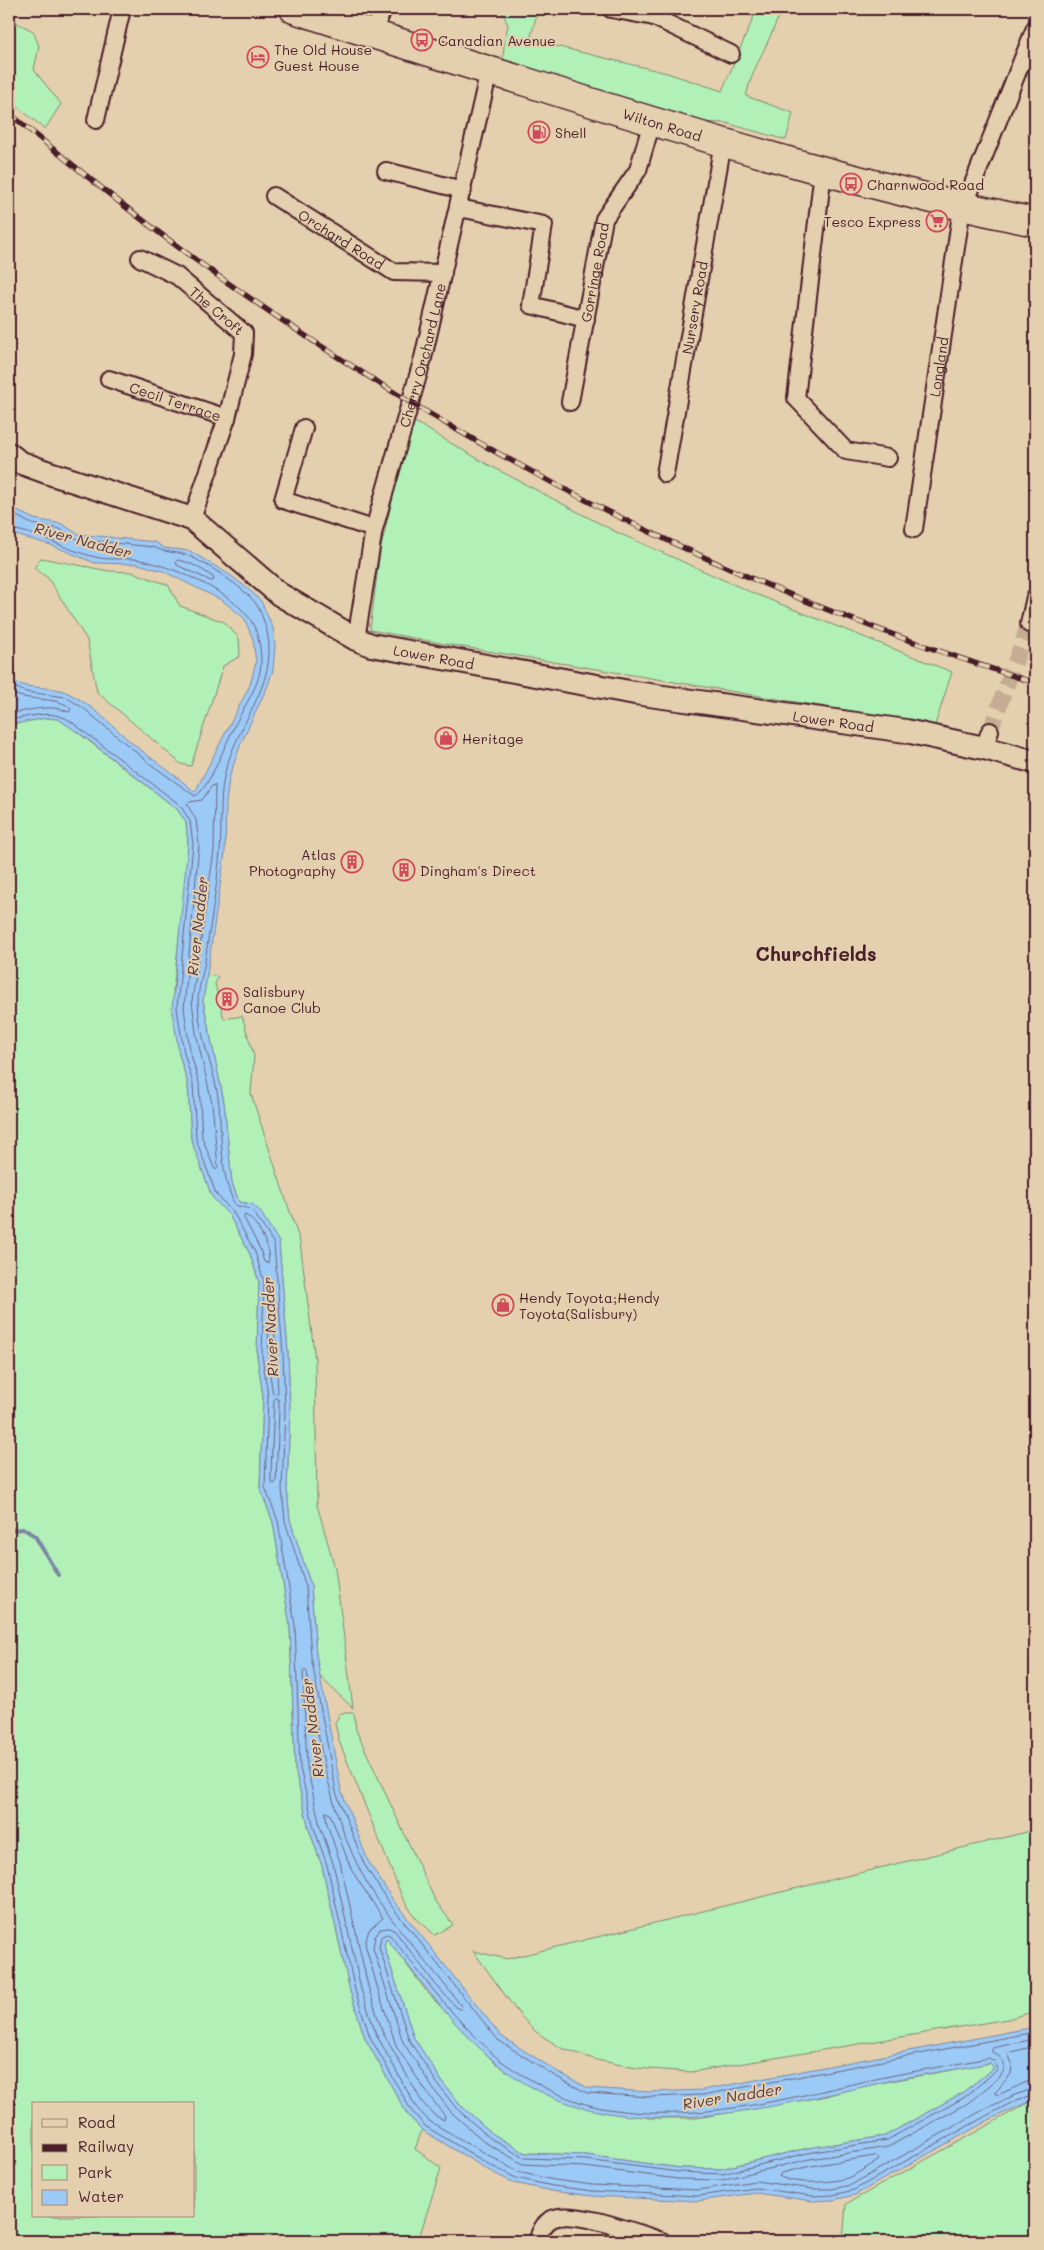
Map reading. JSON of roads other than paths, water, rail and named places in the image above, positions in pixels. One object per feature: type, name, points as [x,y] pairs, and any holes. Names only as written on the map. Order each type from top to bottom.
[{"type":"highway","name":"Wilton Road","points":[[294,9],[652,122],[823,171],[1035,222]]},
{"type":"street","points":[[96,120],[122,9]]},
{"type":"street","points":[[374,35],[383,9]]},
{"type":"street","points":[[611,9],[657,13],[731,54]]},
{"type":"street","name":"Longland","points":[[914,529],[963,206],[1035,28]]},
{"type":"street","name":"Cherry Orchard Lane","points":[[356,639],[374,529],[423,358],[489,71]]},
{"type":"street","name":"Gorringe Road","points":[[570,402],[604,220],[638,170],[652,122]]},
{"type":"street","name":"Nursery Road","points":[[665,474],[723,142]]},
{"type":"street","points":[[386,171],[462,190]]},
{"type":"street","points":[[823,171],[796,398],[846,451],[888,458]]},
{"type":"street","name":"Orchard Road","points":[[274,196],[394,272],[443,273]]},
{"type":"street","points":[[459,208],[544,225],[531,305],[586,319]]},
{"type":"street","name":"The Croft","points":[[140,258],[177,276],[244,333],[243,354],[227,418]]},
{"type":"street","name":"Cecil Terrace","points":[[109,379],[227,418],[192,519]]},
{"type":"street","points":[[304,428],[283,500],[374,529]]},
{"type":"street","name":"Lower Road","points":[[9,454],[19,462],[41,470],[192,519],[278,594],[356,639],[372,645],[634,693],[906,731],[987,739],[1035,762]]},
{"type":"street","points":[[1029,624],[1035,597]]},
{"type":"street","points":[[537,2241],[540,2230],[551,2219],[564,2216],[589,2218],[662,2241]]},
{"type":"water","name":"River Nadder","points":[[9,507],[34,519],[62,524],[78,534],[155,542],[164,548],[190,551],[230,575],[247,588],[261,601],[273,628],[275,646],[273,670],[241,743],[229,778],[226,802],[225,852],[203,1001],[224,1102],[232,1183],[239,1202],[252,1204],[260,1211],[279,1242],[288,1352],[290,1410],[287,1489],[290,1520],[311,1586],[316,1655],[341,1790],[368,1861],[393,1900],[501,2036],[558,2072],[588,2088],[650,2092],[703,2090],[1035,2027],[1035,2099],[989,2120],[855,2195],[833,2200],[813,2201],[756,2193],[698,2201],[592,2196],[552,2191],[514,2183],[488,2170],[422,2130],[407,2114],[365,2038],[350,1991],[322,1866],[309,1829],[295,1769],[290,1626],[273,1522],[260,1488],[263,1396],[257,1355],[259,1282],[250,1254],[229,1215],[212,1197],[191,1139],[188,1084],[179,1054],[172,1009],[188,844],[186,822],[177,809],[86,738],[58,719],[46,718],[9,725],[9,679],[32,687],[61,690],[94,709],[140,749],[195,792],[250,685],[256,662],[253,639],[244,618],[223,601],[163,571],[138,564],[95,563],[51,545],[9,533]],"holes":[[[386,1938],[452,2019],[496,2063],[537,2090],[581,2107],[628,2116],[676,2117],[724,2114],[773,2106],[897,2079],[990,2063],[994,2068],[962,2093],[885,2136],[808,2148],[721,2169],[680,2168],[586,2155],[525,2153],[493,2134],[460,2105],[443,2083],[414,2038],[384,1946]]]},
{"type":"waterway","points":[[9,1530],[24,1529],[35,1536],[58,1575]]},
{"type":"tunnel","points":[[990,731],[1029,624]]},
{"type":"railway","points":[[9,113],[95,183],[213,273],[310,339],[378,382],[516,463],[587,501],[732,570],[863,623],[1035,683]]},
{"type":"place","name":"Canadian Avenue","points":[[422,40]]},
{"type":"place","name":"The Old House Guest House","points":[[258,57]]},
{"type":"place","name":"Shell","points":[[539,132]]},
{"type":"place","name":"Charnwood Road","points":[[851,184]]},
{"type":"place","name":"Tesco Express","points":[[937,221]]},
{"type":"place","name":"Heritage","points":[[446,738]]},
{"type":"place","name":"Atlas Photography","points":[[352,862]]},
{"type":"place","name":"Dingham's Direct","points":[[404,870]]},
{"type":"place","name":"Salisbury Canoe Club","points":[[227,999]]},
{"type":"place","name":"Hendy Toyota;Hendy Toyota(Salisbury)","points":[[503,1305]]},
{"type":"district","name":"Churchfields","points":[[816,953]]}]
